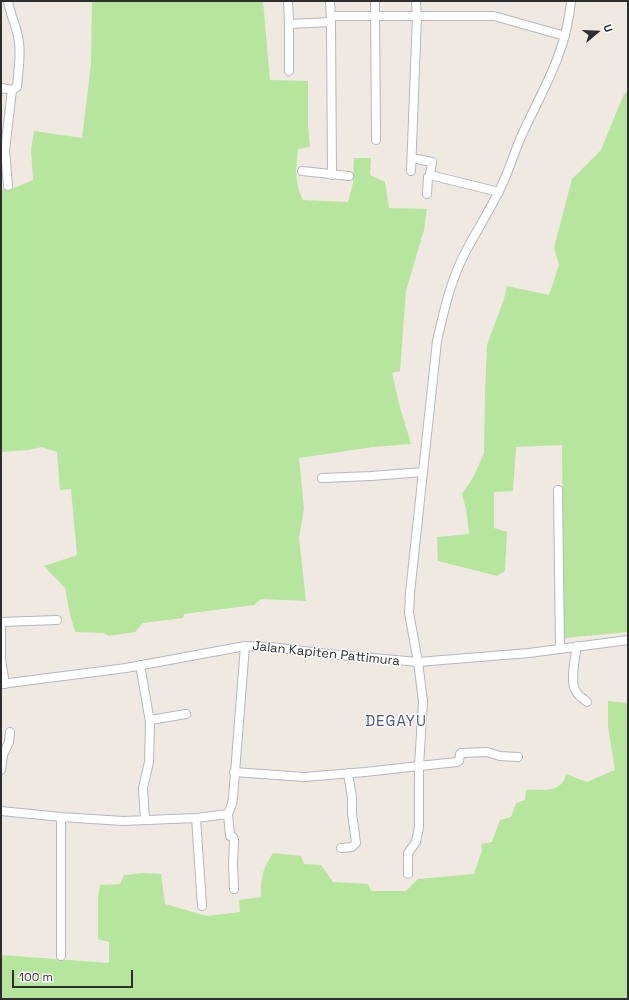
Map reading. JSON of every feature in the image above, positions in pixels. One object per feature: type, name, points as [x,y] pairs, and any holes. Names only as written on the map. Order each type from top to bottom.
[{"type":"street","points":[[8,1],[19,42],[16,87],[12,90],[5,150],[8,186]]},
{"type":"street","points":[[288,1],[289,71]]},
{"type":"street","points":[[330,1],[332,175]]},
{"type":"street","points":[[375,1],[376,140]]},
{"type":"street","points":[[411,171],[417,16],[416,1]]},
{"type":"street","points":[[408,874],[408,853],[416,842],[419,827],[419,766],[422,702],[418,662],[409,613],[422,472],[437,341],[446,300],[465,252],[499,192],[521,137],[551,75],[562,48],[571,1]]},
{"type":"street","points":[[289,24],[375,16],[494,16],[565,36]]},
{"type":"street","points":[[1,88],[12,90]]},
{"type":"street","points":[[412,158],[432,162],[430,175],[428,177],[427,194]]},
{"type":"street","points":[[302,171],[349,176]]},
{"type":"street","points":[[430,175],[499,192]]},
{"type":"street","points":[[322,478],[422,472]]},
{"type":"street","points":[[558,490],[560,649]]},
{"type":"street","points":[[3,684],[1,622],[57,620]]},
{"type":"street","name":"Jalan Kapiten Pattimura","points":[[3,684],[140,666],[245,646],[271,647],[418,662],[529,653],[628,640]]},
{"type":"street","points":[[234,889],[234,840],[233,837],[230,836],[228,814],[232,804],[245,646]]},
{"type":"street","points":[[577,646],[574,671],[575,689],[587,702]]},
{"type":"street","points":[[140,666],[150,720],[149,762],[143,788],[145,820]]},
{"type":"street","points":[[150,720],[186,714]]},
{"type":"street","points":[[1,770],[2,755],[9,742],[10,732]]},
{"type":"street","points":[[234,772],[304,777],[348,774],[457,762],[459,761],[461,753],[487,752],[498,756],[518,757]]},
{"type":"street","points":[[341,848],[352,847],[356,843],[352,814],[352,798],[348,774]]},
{"type":"street","points":[[1,811],[123,821],[196,818],[228,814]]},
{"type":"street","points":[[60,956],[61,817]]},
{"type":"street","points":[[196,818],[202,906]]},
{"type":"green space","points":[[92,1],[263,1],[270,80],[308,81],[308,125],[310,147],[298,149],[296,169],[298,187],[303,200],[348,202],[353,183],[354,158],[371,158],[370,175],[385,182],[389,208],[427,209],[424,230],[406,291],[400,371],[392,373],[411,444],[373,447],[299,458],[304,509],[299,538],[306,601],[261,599],[254,605],[184,614],[183,618],[143,623],[135,632],[109,636],[104,633],[75,632],[65,588],[44,566],[77,555],[71,489],[60,490],[57,452],[42,447],[28,450],[1,452],[1,189],[9,190],[33,180],[31,149],[34,131],[82,138],[91,64]]},
{"type":"green space","points":[[628,90],[628,632],[564,638],[562,445],[516,447],[513,491],[494,492],[494,528],[507,532],[505,571],[497,576],[438,561],[437,537],[469,534],[466,509],[462,494],[474,476],[484,453],[487,345],[504,299],[507,286],[549,295],[559,265],[554,248],[572,179],[601,150],[624,94]]},
{"type":"green space","points":[[608,701],[628,703],[628,999],[1,999],[1,955],[109,963],[109,942],[98,939],[98,898],[100,885],[120,884],[124,875],[144,873],[161,874],[165,904],[207,916],[240,912],[239,900],[261,897],[263,874],[273,853],[301,856],[304,864],[321,865],[333,882],[368,884],[371,891],[406,891],[418,879],[474,874],[482,850],[481,844],[492,842],[500,820],[511,817],[516,803],[525,800],[526,790],[545,790],[556,788],[564,780],[566,774],[587,782],[615,770],[608,726]]},
{"type":"district","name":"DEGAYU","points":[[396,722]]}]
